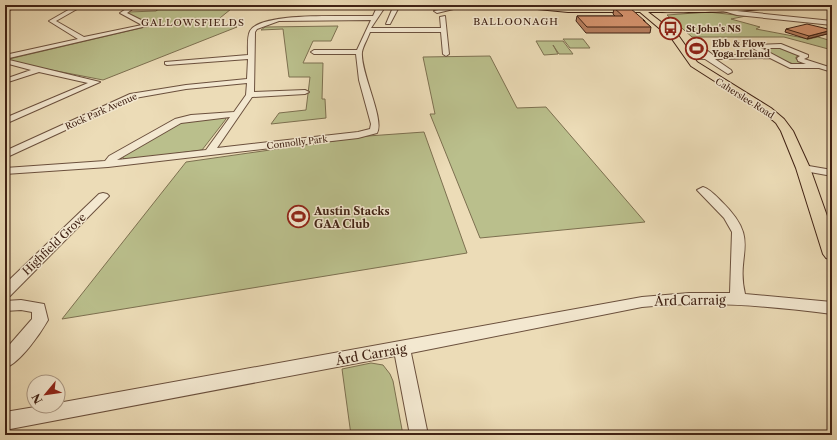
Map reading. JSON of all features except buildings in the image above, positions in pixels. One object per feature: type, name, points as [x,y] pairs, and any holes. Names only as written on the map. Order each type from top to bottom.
[{"type":"main road","points":[[517,5],[561,10],[638,8],[701,10],[773,5]]},
{"type":"main road","name":"Caherslee Road","points":[[638,8],[675,37],[702,70],[767,110],[780,121],[789,134],[803,168],[832,254]]},
{"type":"main road","points":[[649,16],[652,13],[664,10]]},
{"type":"street","points":[[5,6],[16,5]]},
{"type":"street","points":[[5,10],[16,5]]},
{"type":"street","points":[[80,5],[52,21],[84,40]]},
{"type":"street","points":[[5,57],[148,25],[123,13],[134,5]]},
{"type":"street","points":[[314,52],[359,52],[374,18],[380,10],[381,5]]},
{"type":"street","points":[[388,23],[397,5]]},
{"type":"street","points":[[437,10],[466,5]]},
{"type":"street","points":[[722,9],[737,13],[832,23]]},
{"type":"street","points":[[443,17],[446,54]]},
{"type":"street","points":[[5,171],[107,164],[209,153],[250,95],[250,55],[252,32],[255,28],[274,20],[374,18]]},
{"type":"street","points":[[368,30],[444,30]]},
{"type":"street","points":[[692,41],[728,72]]},
{"type":"street","points":[[820,66],[790,66],[753,46],[781,46],[806,56],[800,58],[800,60],[820,66],[832,70]]},
{"type":"street","name":"Connolly Park","points":[[209,153],[358,135],[374,131],[375,124],[363,80],[359,52]]},
{"type":"street","points":[[191,55],[190,58],[250,55]]},
{"type":"street","points":[[167,63],[250,55]]},
{"type":"street","points":[[690,57],[771,56]]},
{"type":"street","points":[[5,61],[96,82],[5,121]]},
{"type":"street","points":[[5,82],[39,69]]},
{"type":"street","name":"Rock Park Avenue","points":[[5,155],[133,96],[186,87],[249,81]]},
{"type":"street","points":[[250,95],[305,92]]},
{"type":"street","points":[[107,164],[113,158],[178,121],[191,118],[236,114]]},
{"type":"street","points":[[803,168],[832,173]]},
{"type":"street","name":"Árd Carraig","points":[[703,190],[735,224],[739,243],[735,287],[739,300]]},
{"type":"street","name":"Highfield Grove","points":[[5,292],[103,196]]},
{"type":"street","name":"Árd Carraig","points":[[5,421],[642,302],[664,299],[739,300],[832,308]]},
{"type":"street","points":[[5,306],[21,305],[39,308],[40,320],[19,347],[5,361]]},
{"type":"street","points":[[402,348],[419,435]]},
{"type":"green space","points":[[164,5],[236,5],[210,26],[237,27],[103,80],[15,63],[9,59],[154,25],[127,14],[128,12],[156,11]]},
{"type":"green space","points":[[708,12],[746,16],[731,19],[760,27],[756,29],[809,39],[818,37],[832,41],[832,50],[784,37],[692,37],[667,15]]},
{"type":"green space","points":[[338,26],[331,41],[313,41],[303,63],[323,63],[322,99],[325,99],[326,118],[271,124],[279,113],[306,110],[310,77],[289,77],[283,29],[261,30],[265,27]]},
{"type":"green space","points":[[563,39],[583,39],[590,48],[570,48]]},
{"type":"green space","points":[[536,41],[563,41],[573,54],[559,54],[553,45],[558,54],[544,55]]},
{"type":"green space","points":[[759,47],[777,47],[801,55],[796,57],[796,59],[807,64],[794,64],[788,62]]},
{"type":"green space","points":[[490,56],[517,108],[546,107],[645,222],[480,238],[430,114],[435,114],[423,57]]},
{"type":"green space","points":[[225,117],[226,119],[202,150],[126,160],[123,158],[123,155],[183,122]]},
{"type":"green space","name":"Austin Stacks GAA Club","points":[[424,132],[467,253],[62,319],[186,162],[368,136]]},
{"type":"green space","points":[[371,363],[383,365],[390,374],[393,381],[403,435],[351,435],[342,369]]},
{"type":"place","name":"St John's NS","points":[[671,28]]},
{"type":"place","name":"Ebb & Flow Yoga Ireland","points":[[696,48]]},
{"type":"place","name":"Austin Stacks GAA Club","points":[[298,217]]},
{"type":"district","name":"BALLOONAGH","points":[[516,21]]},
{"type":"district","name":"GALLOWSFIELDS","points":[[193,22]]}]
